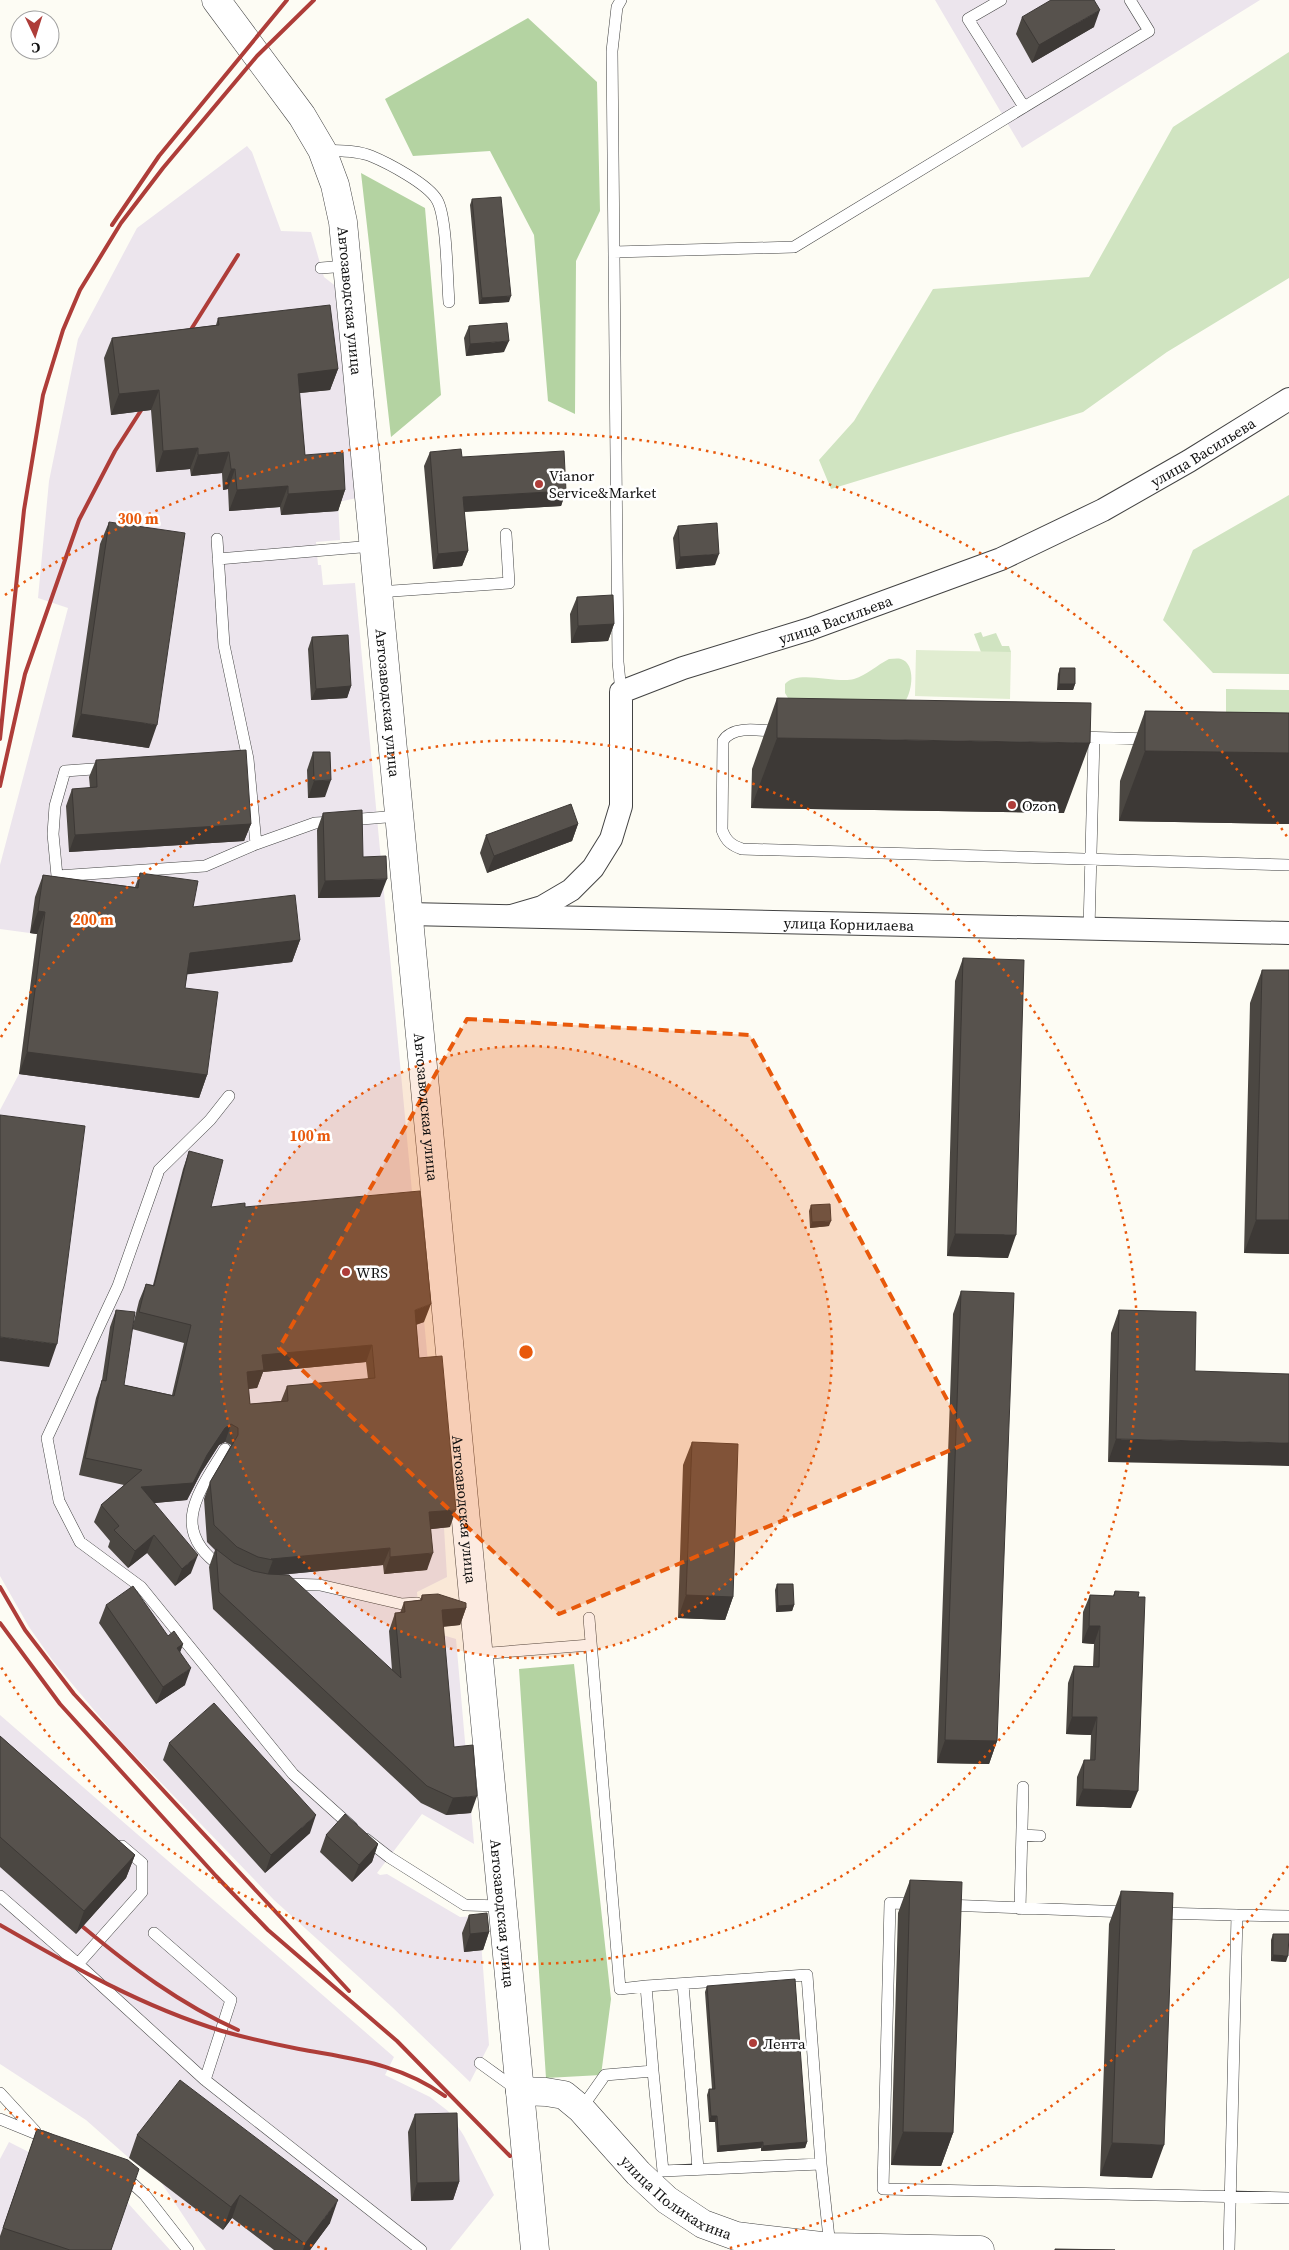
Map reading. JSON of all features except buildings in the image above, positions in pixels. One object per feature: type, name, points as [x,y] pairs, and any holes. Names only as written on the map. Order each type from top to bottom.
[{"type":"street","name":"Автозаводская улица","points":[[216,0],[302,116],[322,150],[335,185],[343,222],[408,914],[427,1193],[469,1600],[478,1654],[535,2250]]},
{"type":"street","name":"улица Васильева","points":[[621,692],[682,668],[810,629],[1002,559],[1103,510],[1289,399]]},
{"type":"street","points":[[511,916],[542,907],[571,890],[594,868],[611,839],[621,806],[621,692]]},
{"type":"street","name":"улица Корнилаева","points":[[408,914],[1289,933]]},
{"type":"street","name":"улица Поликахина","points":[[520,2091],[546,2092],[564,2096],[581,2109],[638,2173],[667,2200],[703,2224],[736,2236],[830,2247],[980,2250]]},
{"type":"lane","points":[[621,0],[617,7],[612,51],[618,662],[621,692]]},
{"type":"lane","points":[[1001,0],[968,19],[1024,107]]},
{"type":"lane","points":[[614,252],[794,247],[1149,31],[1130,0]]},
{"type":"lane","points":[[322,150],[345,151],[371,156],[416,179],[430,190],[438,200],[442,217],[449,302]]},
{"type":"lane","points":[[321,268],[348,266]]},
{"type":"lane","points":[[378,592],[509,583],[506,534]]},
{"type":"lane","points":[[217,539],[224,645],[256,844]]},
{"type":"lane","points":[[218,559],[374,546]]},
{"type":"lane","points":[[795,732],[736,731],[727,734],[723,741],[722,830],[725,838],[732,845],[742,849],[1289,865]]},
{"type":"lane","points":[[1064,737],[1162,739]]},
{"type":"lane","points":[[1089,929],[1094,738]]},
{"type":"lane","points":[[123,767],[65,771],[54,806],[53,834],[57,876],[205,866],[256,844],[315,823],[399,816]]},
{"type":"lane","points":[[228,1096],[210,1120],[159,1170],[118,1286],[47,1438],[59,1501],[80,1542],[140,1586],[293,1774],[338,1816],[389,1856],[465,1905],[502,1906]]},
{"type":"lane","points":[[225,1449],[197,1495],[193,1506],[191,1522],[194,1536],[200,1547],[220,1567],[235,1576]]},
{"type":"lane","points":[[274,1584],[320,1585],[402,1604],[427,1603]]},
{"type":"lane","points":[[588,1618],[620,1989],[807,1975],[821,2164],[830,2247]]},
{"type":"lane","points":[[478,1654],[590,1645]]},
{"type":"lane","points":[[1020,1909],[1023,1787]]},
{"type":"lane","points":[[1022,1835],[1040,1836]]},
{"type":"lane","points":[[78,1964],[142,1892],[142,1863],[112,1836]]},
{"type":"lane","points":[[0,1896],[205,2080],[421,2250]]},
{"type":"lane","points":[[1289,1916],[1020,1909],[890,1902],[882,2189],[1289,2198]]},
{"type":"lane","points":[[1229,2250],[1237,1915]]},
{"type":"lane","points":[[154,1933],[231,2000],[205,2080]]},
{"type":"lane","points":[[683,1984],[698,2169]]},
{"type":"lane","points":[[646,1986],[663,2171],[821,2164]]},
{"type":"lane","points":[[480,2063],[520,2091]]},
{"type":"lane","points":[[581,2109],[605,2075],[653,2071]]},
{"type":"lane","points":[[0,2093],[38,2134]]},
{"type":"lane","points":[[0,2119],[62,2144]]},
{"type":"lane","points":[[113,2167],[145,2196],[188,2250]]},
{"type":"highlighted area","points":[[467,1019],[750,1035],[970,1442],[559,1614],[279,1348]]},
{"type":"shaded area","points":[[935,0],[1260,0],[1022,148]]},
{"type":"shaded area","points":[[247,146],[252,152],[281,231],[311,232],[324,277],[338,288],[357,498],[338,502],[340,540],[316,542],[318,565],[321,565],[323,585],[355,583],[429,1373],[436,1373],[450,1527],[444,1528],[447,1577],[417,1592],[418,1603],[436,1633],[456,1639],[474,1844],[422,1814],[377,1873],[380,1875],[387,1874],[460,1917],[479,1916],[489,2045],[470,2082],[392,2007],[274,1900],[115,1735],[53,1661],[29,1627],[0,1576],[0,1110],[19,1074],[37,934],[0,929],[0,865],[68,608],[38,598],[49,481],[78,339],[137,228]]},
{"type":"shaded area","points":[[0,1715],[394,2057],[385,2075],[430,2097],[448,2111],[464,2136],[494,2195],[450,2250],[206,2250],[161,2182],[129,2158],[86,2120],[0,2064]]},
{"type":"shaded area","points":[[9,2142],[127,2202],[170,2250],[0,2250],[0,2159]]},
{"type":"green space","points":[[528,18],[597,82],[600,211],[576,261],[575,414],[548,401],[534,235],[490,151],[413,156],[385,99]]},
{"type":"green space","points":[[1289,52],[1289,278],[1167,352],[1083,412],[831,489],[819,460],[854,421],[933,289],[1089,277],[1173,127]]},
{"type":"green space","points":[[361,173],[425,208],[441,395],[391,437]]},
{"type":"green space","points":[[1289,495],[1289,674],[1213,673],[1163,620],[1193,550]]},
{"type":"green space","points":[[981,632],[983,637],[996,633],[1002,646],[1009,646],[1011,652],[981,652],[974,634]]},
{"type":"green space","points":[[916,650],[1011,652],[1010,699],[915,696]]},
{"type":"green space","points":[[889,659],[901,659],[906,662],[911,672],[908,696],[906,700],[901,702],[792,699],[788,698],[785,693],[785,684],[791,680],[808,677],[838,680],[854,679]]},
{"type":"green space","points":[[1226,689],[1289,690],[1289,713],[1226,712]]},
{"type":"green space","points":[[574,1664],[611,1999],[601,2075],[546,2078],[519,1669]]},
{"type":"railway","points":[[112,225],[159,156],[287,0]]},
{"type":"railway","points":[[0,739],[24,510],[43,395],[63,330],[80,290],[121,223],[163,168],[257,56],[314,0]]},
{"type":"railway","points":[[185,339],[238,255]]},
{"type":"railway","points":[[0,786],[25,674],[79,520],[115,451],[147,401]]},
{"type":"railway","points":[[0,1587],[25,1630],[74,1694],[349,1991]]},
{"type":"railway","points":[[0,1623],[60,1704],[216,1876],[268,1930],[397,2041],[510,2156]]},
{"type":"railway","points":[[0,1925],[108,1984],[164,2010],[222,2031],[260,2041],[393,2069],[428,2085],[445,2096]]},
{"type":"railway","points":[[83,1927],[119,1956],[176,1997],[238,2030]]},
{"type":"place","name":"Vianor Service&Market","points":[[539,484]]},
{"type":"place","name":"Ozon","points":[[1012,805]]},
{"type":"place","name":"WRS","points":[[346,1272]]},
{"type":"place","name":"Лента","points":[[753,2043]]}]
